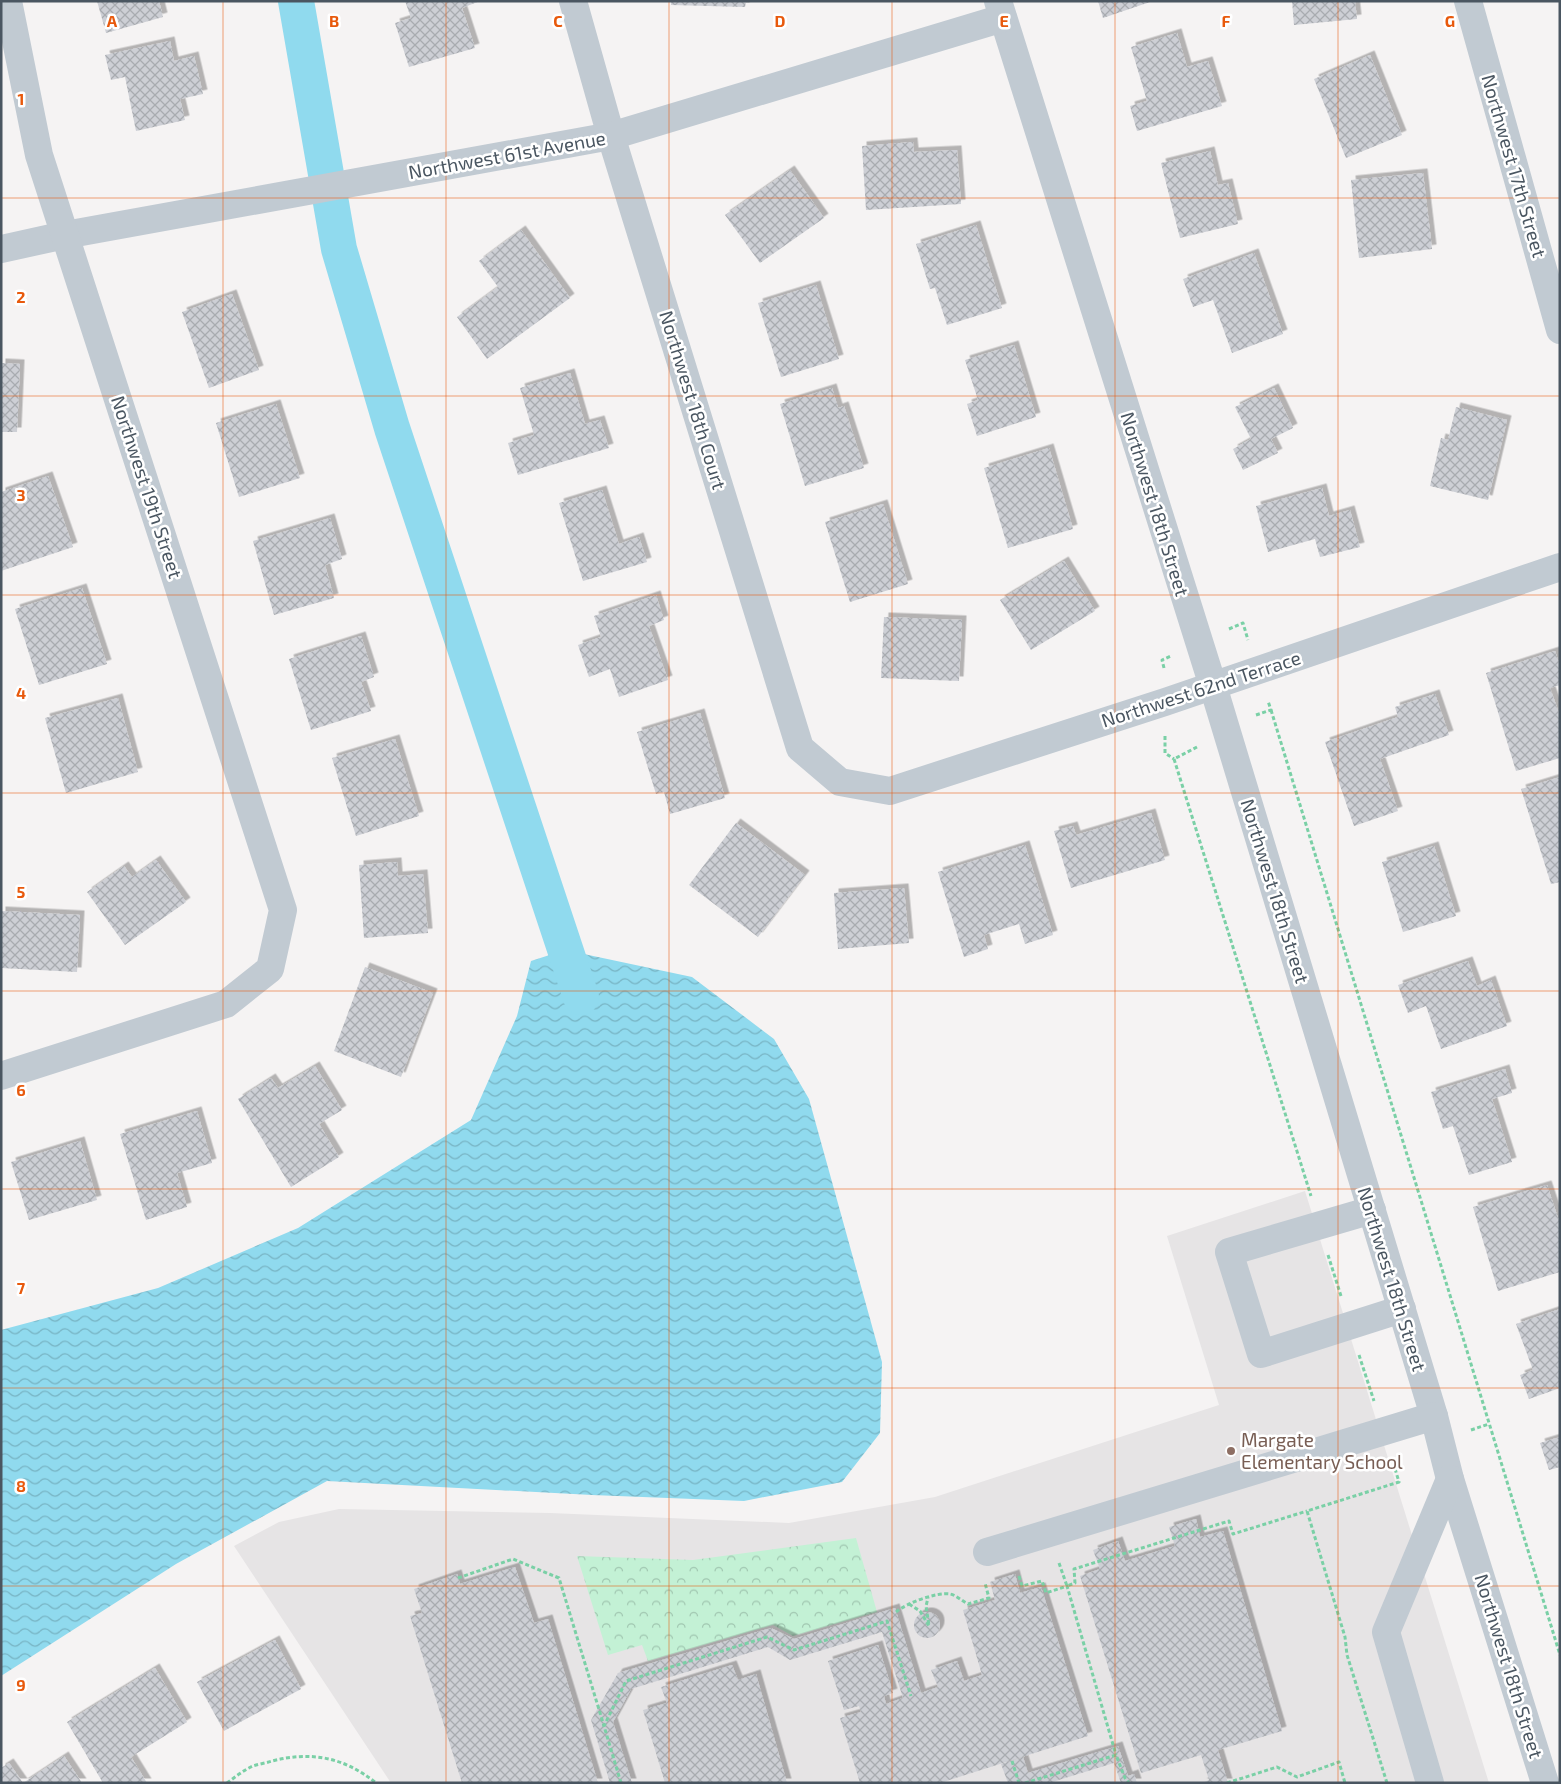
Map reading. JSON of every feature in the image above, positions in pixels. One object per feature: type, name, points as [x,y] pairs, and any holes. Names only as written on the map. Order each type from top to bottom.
[{"type":"street","name":"Northwest 19th Street","points":[[1,1076],[226,1004],[270,969],[283,910],[39,155],[8,1]]},
{"type":"street","name":"Northwest 18th Court","points":[[573,1],[611,136],[800,748],[840,782]]},
{"type":"street","name":"Northwest 17th Street","points":[[1468,1],[1560,330]]},
{"type":"street","name":"Northwest 61st Avenue","points":[[1,250],[65,235],[611,136],[1001,9]]},
{"type":"street","name":"Northwest 18th Street","points":[[1001,9],[1213,686],[1402,1309],[1450,1479],[1545,1783]]},
{"type":"street","name":"Northwest 62nd Terrace","points":[[840,782],[890,791],[1258,671],[1560,567]]},
{"type":"street","points":[[1372,1210],[1229,1252],[1261,1354],[1402,1309]]},
{"type":"street","points":[[987,1552],[1384,1432],[1437,1428]]},
{"type":"street","points":[[1430,1783],[1386,1632],[1450,1479]]},
{"type":"path","points":[[1017,1569],[1022,1586],[1042,1581],[1046,1593],[1075,1583],[1074,1569],[1229,1521],[1233,1534],[1399,1482],[1224,915],[1174,759],[1166,753],[1166,676],[1162,660],[1243,623],[1560,1655]]},
{"type":"path","points":[[1174,759],[1256,715],[1271,710]]},
{"type":"path","points":[[1437,1428],[1489,1424]]},
{"type":"path","points":[[1307,1511],[1345,1636],[1348,1655],[1374,1747],[1388,1783]]},
{"type":"path","points":[[1050,1534],[1116,1755],[1124,1778],[1129,1783]]},
{"type":"path","points":[[458,1578],[513,1559],[559,1578],[621,1783]]},
{"type":"path","points":[[896,1612],[909,1604],[937,1594],[952,1594],[968,1604],[989,1598],[984,1579]]},
{"type":"path","points":[[909,1604],[920,1610],[929,1626],[926,1606],[928,1597]]},
{"type":"path","points":[[604,1726],[626,1681],[768,1637],[794,1650],[887,1621],[911,1696]]},
{"type":"path","points":[[227,1783],[254,1766],[281,1758],[315,1755],[343,1762],[376,1783]]},
{"type":"path","points":[[1025,1783],[1116,1755]]},
{"type":"path","points":[[1012,1761],[1019,1783]]},
{"type":"path","points":[[1227,1783],[1277,1767],[1297,1777],[1339,1762],[1345,1783]]},
{"type":"shaded area","name":"Margate Elementary School","points":[[1305,1191],[1489,1783],[391,1783],[234,1546],[279,1522],[339,1509],[550,1513],[789,1523],[935,1497],[1219,1405],[1167,1236]]},
{"type":"green space","points":[[856,1538],[877,1612],[793,1636],[773,1625],[648,1661],[642,1645],[608,1655],[577,1556],[693,1560]]},
{"type":"water","points":[[565,950],[692,977],[774,1039],[809,1099],[882,1362],[880,1433],[842,1482],[744,1501],[327,1481],[176,1564],[1,1676],[1,1330],[158,1288],[298,1228],[471,1120],[517,1016],[531,961]]},
{"type":"building","points":[[97,1],[159,1],[163,17],[106,33]]},
{"type":"building","points":[[405,1],[480,1],[462,8],[475,48],[409,67],[395,23],[411,18]]},
{"type":"building","points":[[671,1],[746,1],[745,7],[671,5]]},
{"type":"building","points":[[1098,1],[1150,1],[1150,2],[1103,18]]},
{"type":"building","points":[[1292,1],[1355,1],[1357,19],[1294,25]]},
{"type":"building","points":[[1177,33],[1187,67],[1208,61],[1222,106],[1137,131],[1130,106],[1147,101],[1131,47]]},
{"type":"building","points":[[170,41],[174,61],[194,56],[203,94],[180,99],[185,120],[136,131],[125,77],[111,80],[105,55]]},
{"type":"building","points":[[1370,55],[1402,135],[1346,158],[1314,79]]},
{"type":"building","points":[[913,142],[914,152],[957,150],[961,204],[866,210],[862,146]]},
{"type":"building","points":[[1210,151],[1218,185],[1228,183],[1238,224],[1180,238],[1161,163]]},
{"type":"building","points":[[790,170],[824,218],[760,263],[725,215]]},
{"type":"building","points":[[1423,173],[1432,249],[1359,258],[1351,180]]},
{"type":"building","points":[[976,225],[1002,308],[947,325],[935,288],[930,289],[916,244]]},
{"type":"building","points":[[521,230],[570,298],[487,359],[457,317],[498,287],[479,261]]},
{"type":"building","points":[[1254,253],[1283,334],[1232,353],[1213,300],[1193,307],[1183,279]]},
{"type":"building","points":[[816,285],[839,359],[781,377],[758,303]]},
{"type":"building","points":[[232,294],[259,370],[209,388],[182,312]]},
{"type":"building","points":[[1014,345],[1036,417],[977,436],[967,404],[978,400],[965,360]]},
{"type":"building","points":[[1,363],[20,364],[17,432],[1,432]]},
{"type":"building","points":[[570,373],[585,424],[600,420],[609,448],[518,475],[508,443],[534,435],[520,388]]},
{"type":"building","points":[[832,388],[838,408],[844,406],[864,468],[805,486],[780,404]]},
{"type":"building","points":[[1274,388],[1293,428],[1271,439],[1278,453],[1243,470],[1233,449],[1251,439],[1235,407]]},
{"type":"building","points":[[276,404],[300,478],[239,497],[216,423]]},
{"type":"building","points":[[1456,407],[1507,420],[1488,500],[1430,486],[1441,438],[1448,440]]},
{"type":"building","points":[[1049,448],[1073,529],[1008,548],[984,468]]},
{"type":"building","points":[[48,476],[73,547],[1,571],[1,492]]},
{"type":"building","points":[[1322,488],[1329,516],[1350,510],[1360,547],[1320,557],[1315,539],[1268,552],[1256,506]]},
{"type":"building","points":[[602,490],[619,544],[639,537],[647,562],[583,581],[559,503]]},
{"type":"building","points":[[883,504],[908,584],[850,602],[825,522]]},
{"type":"building","points":[[330,518],[342,559],[325,565],[334,598],[274,615],[253,541]]},
{"type":"building","points":[[1064,561],[1095,611],[1031,650],[1000,600]]},
{"type":"building","points":[[82,588],[107,664],[39,685],[15,609]]},
{"type":"building","points":[[656,595],[664,620],[649,626],[668,680],[619,697],[610,669],[589,677],[578,645],[601,637],[594,616]]},
{"type":"building","points":[[884,617],[962,620],[959,681],[881,678]]},
{"type":"building","points":[[361,636],[374,677],[361,682],[371,711],[311,730],[289,659]]},
{"type":"building","points":[[1555,651],[1560,666],[1560,685],[1550,688],[1560,716],[1560,758],[1516,771],[1486,673]]},
{"type":"building","points":[[1435,694],[1449,735],[1380,759],[1398,811],[1354,826],[1325,742],[1398,717],[1395,707]]},
{"type":"building","points":[[118,698],[138,772],[66,793],[45,718]]},
{"type":"building","points":[[700,713],[725,798],[670,814],[664,792],[656,794],[637,732]]},
{"type":"building","points":[[395,739],[419,816],[356,836],[332,758]]},
{"type":"building","points":[[1560,777],[1560,882],[1551,884],[1521,789]]},
{"type":"building","points":[[1151,813],[1165,860],[1071,888],[1054,831],[1073,826],[1076,835]]},
{"type":"building","points":[[736,823],[805,875],[758,937],[689,885]]},
{"type":"building","points":[[1025,845],[1053,935],[1025,944],[1019,924],[984,935],[988,949],[964,957],[938,872]]},
{"type":"building","points":[[1434,846],[1456,916],[1403,932],[1382,862]]},
{"type":"building","points":[[156,860],[186,902],[125,945],[87,892],[124,866],[132,877]]},
{"type":"building","points":[[397,862],[398,876],[423,874],[428,933],[364,938],[359,865]]},
{"type":"building","points":[[904,888],[909,943],[838,949],[834,893]]},
{"type":"building","points":[[1,911],[80,915],[77,972],[1,968]]},
{"type":"building","points":[[1468,961],[1477,986],[1491,980],[1507,1026],[1441,1049],[1426,1006],[1408,1013],[1398,985]]},
{"type":"building","points":[[365,967],[433,993],[401,1077],[334,1051]]},
{"type":"building","points":[[315,1066],[342,1110],[319,1124],[339,1157],[291,1187],[238,1099],[271,1078],[278,1088]]},
{"type":"building","points":[[1505,1069],[1512,1093],[1492,1099],[1512,1162],[1469,1175],[1453,1126],[1443,1129],[1431,1092]]},
{"type":"building","points":[[197,1111],[212,1163],[177,1173],[187,1207],[146,1220],[120,1134]]},
{"type":"building","points":[[80,1141],[97,1200],[29,1220],[11,1162]]},
{"type":"building","points":[[1547,1185],[1560,1224],[1560,1272],[1498,1291],[1473,1207]]},
{"type":"building","points":[[1560,1309],[1560,1367],[1558,1368],[1560,1388],[1529,1399],[1520,1375],[1533,1370],[1516,1324]]},
{"type":"building","points":[[1560,1437],[1560,1467],[1549,1470],[1540,1443]]},
{"type":"building","points":[[1196,1519],[1200,1537],[1223,1531],[1282,1731],[1218,1750],[1228,1783],[1202,1783],[1209,1780],[1201,1755],[1141,1773],[1080,1576],[1100,1569],[1093,1550],[1118,1541],[1125,1561],[1175,1546],[1169,1527]]},
{"type":"building","points":[[515,1567],[534,1623],[548,1619],[598,1783],[462,1783],[410,1616],[422,1613],[414,1589],[457,1574],[460,1584]]},
{"type":"building","points":[[1015,1574],[1020,1593],[1041,1587],[1088,1736],[940,1783],[860,1783],[840,1718],[861,1712],[859,1706],[844,1710],[828,1661],[878,1645],[893,1693],[884,1696],[886,1704],[903,1698],[882,1632],[790,1660],[768,1647],[631,1689],[613,1722],[632,1783],[610,1783],[591,1720],[618,1673],[771,1628],[794,1639],[895,1608],[921,1693],[938,1687],[931,1670],[957,1661],[964,1681],[982,1675],[963,1610],[995,1600],[990,1582]]},
{"type":"building","points":[[927,1612],[936,1616],[940,1625],[936,1634],[927,1638],[918,1634],[914,1625],[918,1616]]},
{"type":"building","points":[[275,1640],[301,1689],[224,1731],[197,1682]]},
{"type":"building","points":[[732,1665],[738,1680],[756,1674],[787,1783],[665,1783],[643,1710],[667,1703],[661,1687]]},
{"type":"building","points":[[155,1668],[187,1722],[131,1757],[147,1783],[103,1783],[67,1722]]},
{"type":"building","points":[[1118,1746],[1128,1776],[1134,1774],[1137,1783],[1121,1783],[1114,1763],[1049,1783],[1008,1783],[1001,1764],[1023,1757],[1028,1773]]},
{"type":"building","points":[[64,1756],[82,1783],[23,1783]]},
{"type":"building","points":[[9,1763],[23,1783],[1,1783],[1,1768]]},
{"type":"waterway","points":[[296,1],[339,249],[392,428],[581,997]]},
{"type":"place","name":"Margate Elementary School","points":[[1231,1451]]}]
